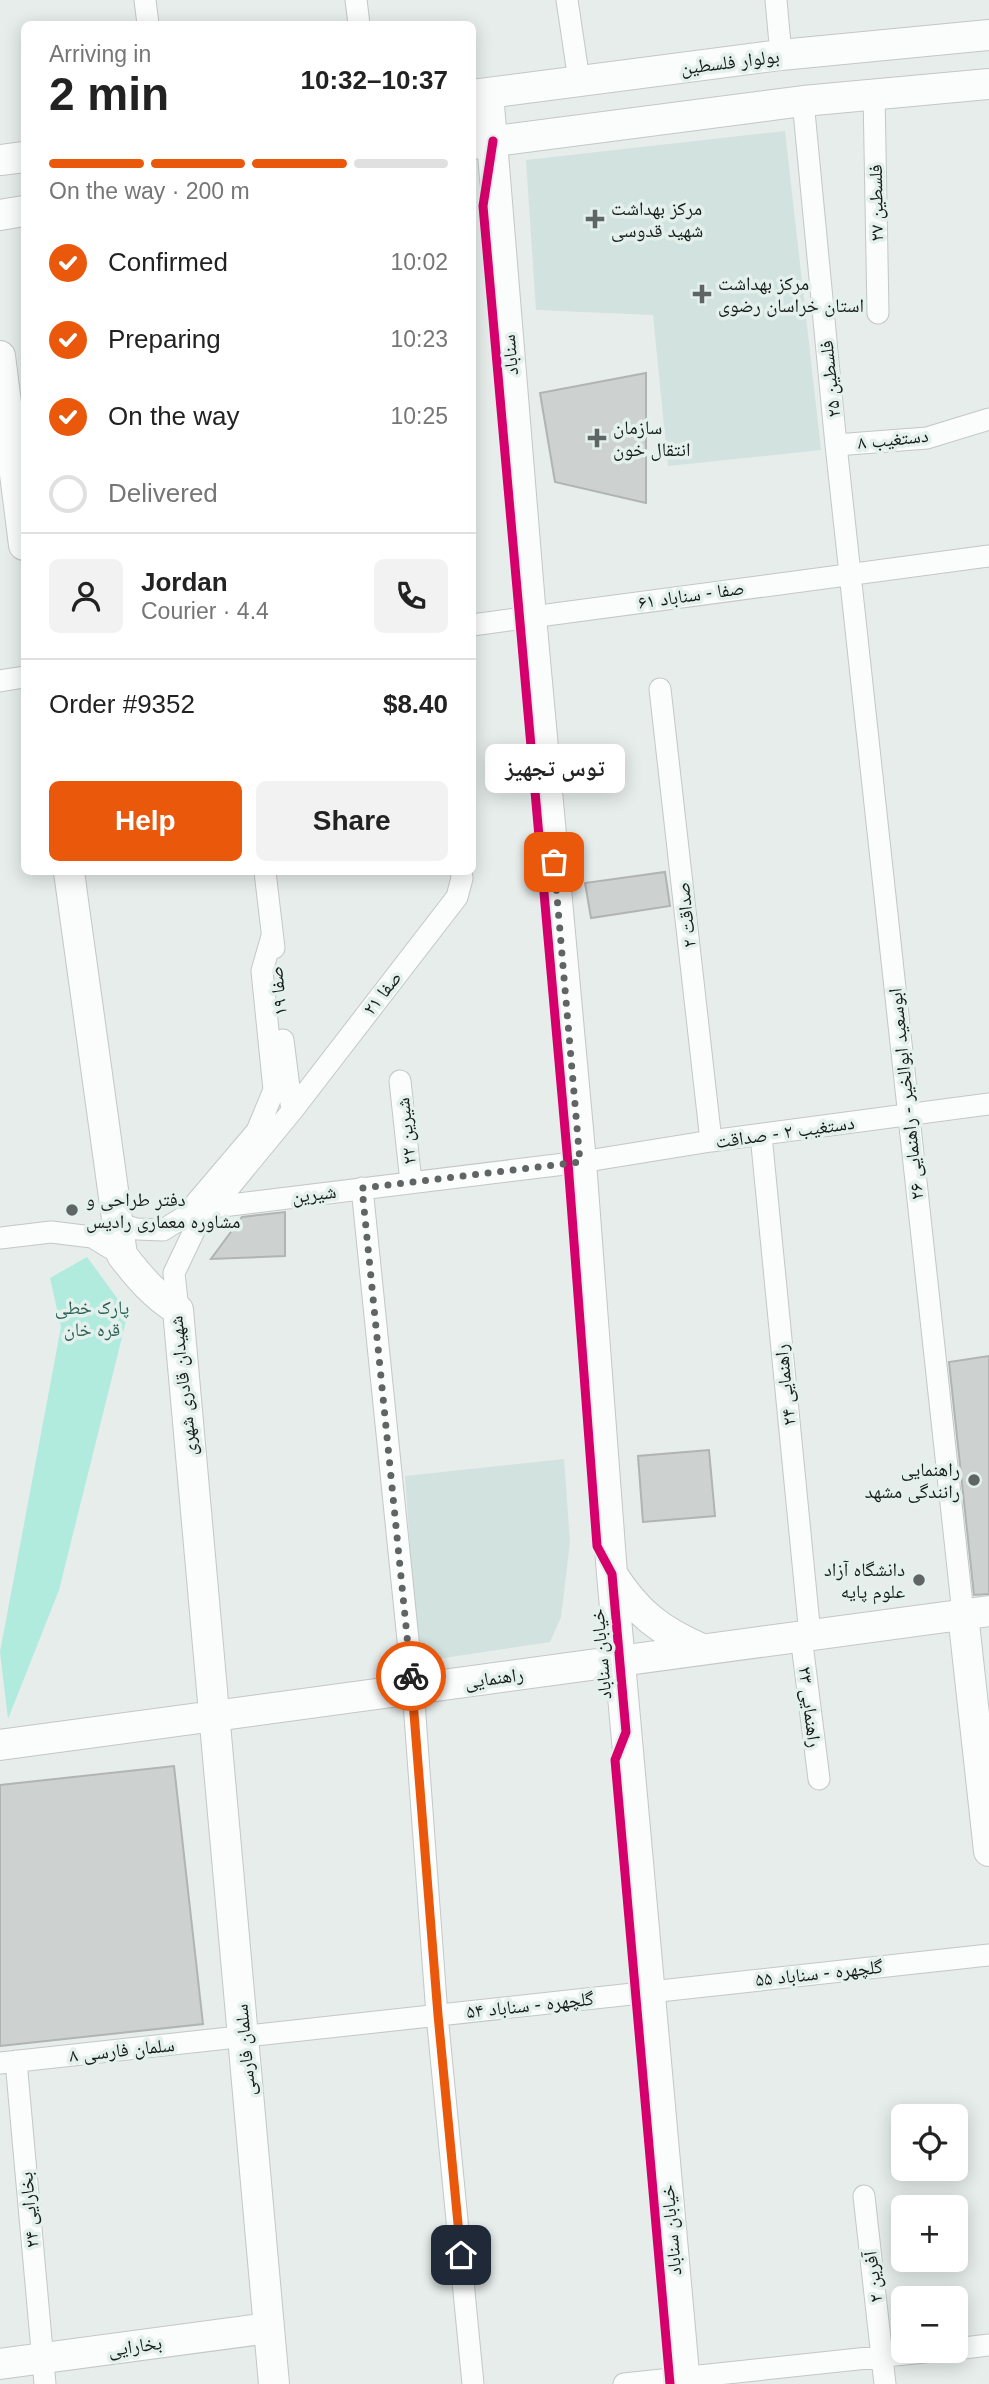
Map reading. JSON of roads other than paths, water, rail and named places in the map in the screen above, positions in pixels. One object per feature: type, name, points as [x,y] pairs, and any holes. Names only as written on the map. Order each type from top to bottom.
[{"type":"main road","name":"بولوار فلسطین","points":[[480,94],[781,55],[989,35]]},
{"type":"main road","points":[[480,94],[483,142],[803,101],[989,84]]},
{"type":"main road","name":"سناباد","points":[[483,142],[531,617],[580,1162],[612,1574]]},
{"type":"main road","points":[[0,160],[21,157]]},
{"type":"main road","points":[[0,215],[21,212]]},
{"type":"main road","points":[[0,356],[21,521]]},
{"type":"main road","points":[[69,875],[122,1255]]},
{"type":"main road","name":"شهیدان قادری شهری","points":[[122,1255],[142,1282],[159,1298],[178,1310],[214,1716]]},
{"type":"main road","points":[[612,1574],[628,1599],[649,1621],[675,1638],[702,1649]]},
{"type":"main road","name":"خیابان سناباد","points":[[612,1574],[684,2381]]},
{"type":"main road","points":[[976,1613],[989,1851]]},
{"type":"main road","name":"راهنمایی","points":[[0,1745],[976,1613]]},
{"type":"main road","name":"سلمان فارسی","points":[[214,1716],[274,2384]]},
{"type":"main road","name":"بخارایی","points":[[0,2364],[44,2371],[269,2328]]},
{"type":"street","points":[[145,0],[148,21]]},
{"type":"street","points":[[356,0],[359,21]]},
{"type":"street","points":[[567,0],[577,67]]},
{"type":"street","points":[[776,0],[781,55]]},
{"type":"street","name":"فلسطین ۲۷","points":[[874,93],[878,313]]},
{"type":"street","name":"فلسطین ۲۵","points":[[803,101],[850,573]]},
{"type":"street","name":"دستغیب ۸","points":[[836,445],[927,438],[989,419]]},
{"type":"street","name":"صفا - سناباد ۶۱","points":[[476,624],[989,556]]},
{"type":"street","name":"ابوسعید ابوالخیر - راهنمایی ۲۶","points":[[850,573],[909,1115],[976,1613]]},
{"type":"street","points":[[0,681],[21,678]]},
{"type":"street","name":"صداقت ۲","points":[[660,689],[711,1141]]},
{"type":"street","name":"صفا ۱۹","points":[[265,875],[292,1111]]},
{"type":"street","name":"صفا ۲۱","points":[[178,1310],[174,1273],[195,1229],[292,1111],[457,897],[462,875]]},
{"type":"street","points":[[119,1224],[137,1229],[163,1230],[184,1217],[257,1131],[274,1090],[262,971],[272,936]]},
{"type":"street","name":"شیرین ۲۲","points":[[400,1081],[411,1182]]},
{"type":"street","name":"دستغیب ۲ - صداقت","points":[[580,1162],[711,1141],[989,1104]]},
{"type":"street","name":"راهنمایی ۲۴","points":[[761,1135],[805,1636]]},
{"type":"street","name":"شیرین","points":[[215,1207],[580,1162]]},
{"type":"street","points":[[362,1188],[412,1689],[438,2015],[473,2384]]},
{"type":"street","points":[[0,1238],[51,1232],[92,1237],[122,1255]]},
{"type":"street","name":"راهنمایی ۲۳","points":[[805,1636],[819,1779]]},
{"type":"street","name":"گلچهره - سناباد ۵۵","points":[[649,1992],[989,1955]]},
{"type":"street","name":"گلچهره - سناباد ۵۴","points":[[243,2036],[649,1992]]},
{"type":"street","name":"سلمان فارسی ۸","points":[[8,2062],[243,2036]]},
{"type":"street","name":"بخارایی ۲۴","points":[[8,2062],[44,2371]]},
{"type":"street","name":"آفرین ۲","points":[[864,2196],[885,2384]]},
{"type":"street","points":[[968,2348],[989,2345]]},
{"type":"street","points":[[624,2384],[684,2381],[891,2356]]},
{"type":"place","name":"مرکز بهداشت شهید قدوسی","points":[[595,219]]},
{"type":"place","name":"مرکز بهداشت استان خراسان رضوی","points":[[702,294]]},
{"type":"place","name":"سازمان انتقال خون","points":[[597,438]]},
{"type":"place","name":"توس تجهیز","points":[[554,862]]},
{"type":"place","name":"دفتر طراحی و مشاوره معماری رادیس","points":[[72,1210]]},
{"type":"place","name":"راهنمایی رانندگی مشهد","points":[[974,1480]]},
{"type":"place","name":"دانشگاه آزاد علوم پایه","points":[[919,1580]]},
{"type":"park label","name":"پارک خطی قره خان","points":[[92,1318]]}]
